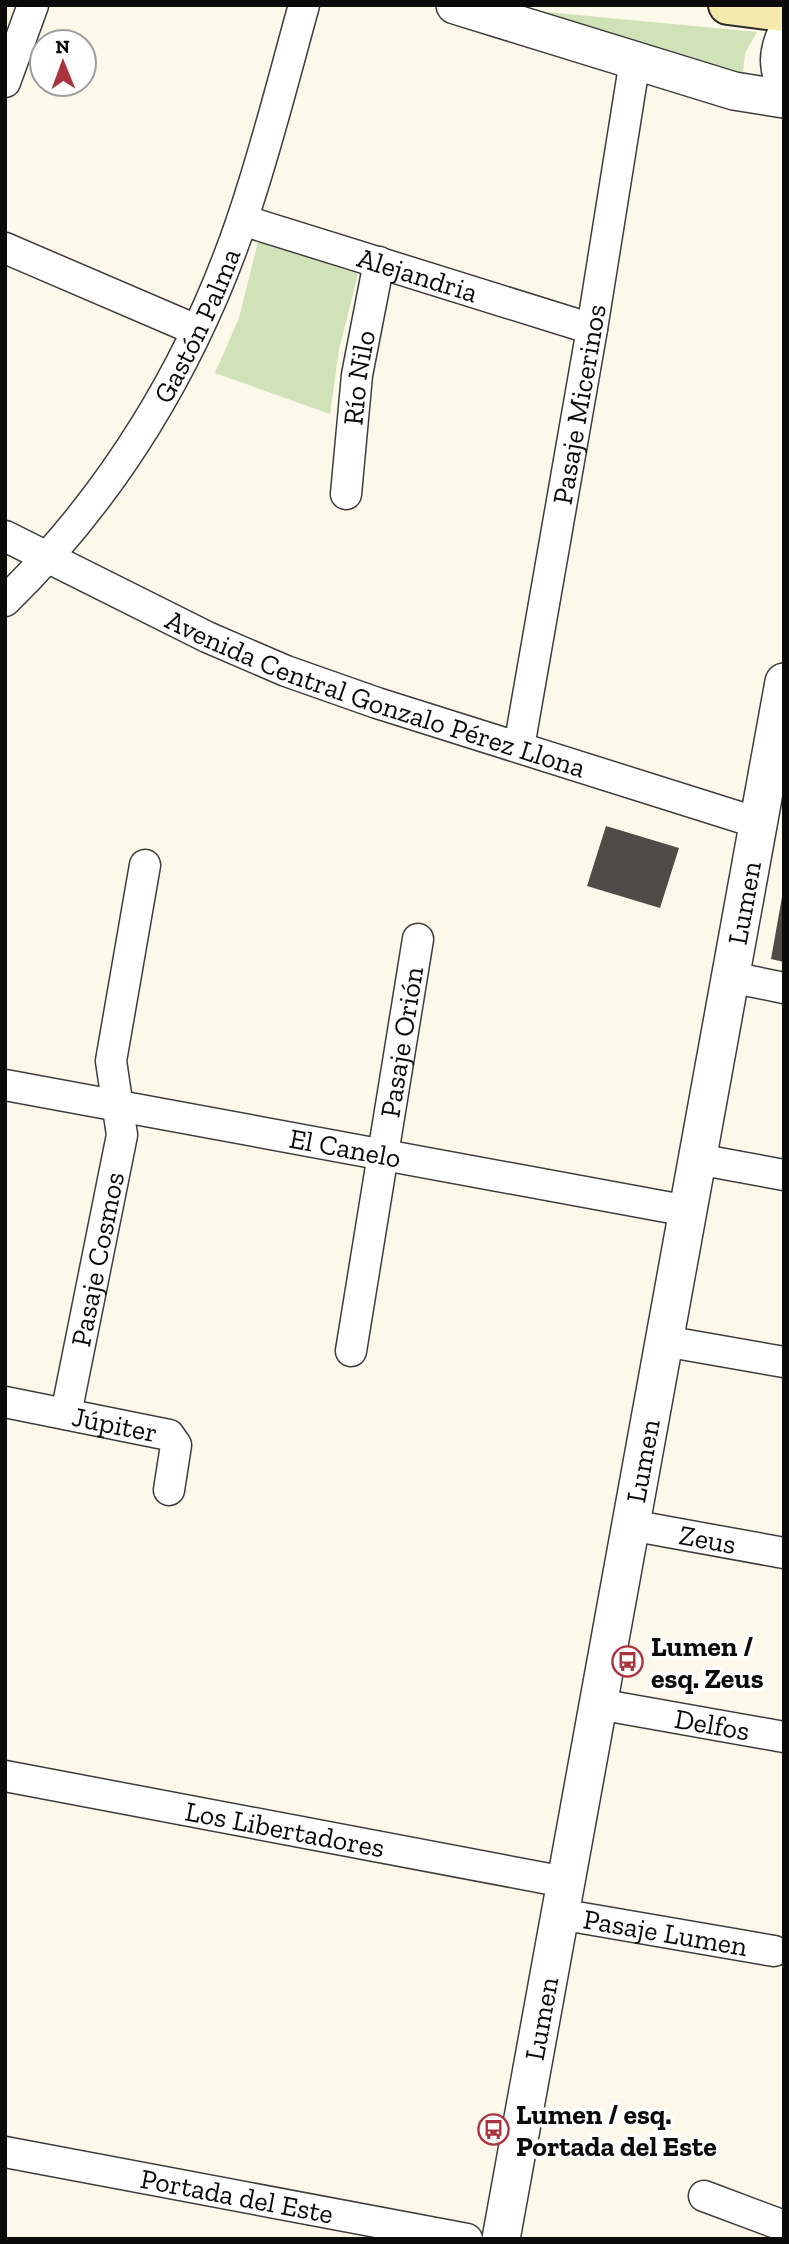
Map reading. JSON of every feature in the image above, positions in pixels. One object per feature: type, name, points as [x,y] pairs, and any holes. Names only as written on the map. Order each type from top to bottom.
[{"type":"main road","points":[[728,5],[784,12]]},
{"type":"street","points":[[5,82],[33,5]]},
{"type":"street","name":"Gastón Palma","points":[[5,601],[48,558],[103,491],[166,391],[196,330],[242,220],[304,5]]},
{"type":"street","points":[[455,5],[734,91],[784,99]]},
{"type":"street","points":[[784,39],[779,53],[779,66],[784,82]]},
{"type":"street","name":"Pasaje Micerinos","points":[[519,747],[592,329],[635,60]]},
{"type":"street","name":"Alejandria","points":[[242,220],[592,329]]},
{"type":"street","points":[[5,248],[196,330]]},
{"type":"street","name":"Río Nilo","points":[[346,495],[357,375],[379,262]]},
{"type":"street","name":"Avenida Central Gonzalo Pérez Llona","points":[[5,536],[207,638],[286,671],[377,703],[758,824]]},
{"type":"street","name":"Lumen","points":[[501,2239],[758,824],[779,738],[784,682]]},
{"type":"street","name":"Pasaje Cosmos","points":[[66,1414],[121,1135],[111,1061],[145,865]]},
{"type":"street","name":"Pasaje Orión","points":[[351,1351],[418,939]]},
{"type":"street","points":[[730,978],[784,988]]},
{"type":"street","name":"El Canelo","points":[[5,1085],[688,1211]]},
{"type":"street","points":[[697,1159],[784,1175]]},
{"type":"street","points":[[664,1341],[784,1362]]},
{"type":"street","name":"Júpiter","points":[[5,1402],[169,1435],[176,1445],[169,1490]]},
{"type":"street","name":"Zeus","points":[[630,1525],[784,1553]]},
{"type":"street","name":"Delfos","points":[[598,1703],[784,1737]]},
{"type":"street","name":"Los Libertadores","points":[[5,1776],[562,1898]]},
{"type":"street","name":"Pasaje Lumen","points":[[562,1898],[774,1951]]},
{"type":"street","name":"Portada del Este","points":[[5,2152],[467,2239]]},
{"type":"street","points":[[704,2196],[784,2226]]},
{"type":"green space","points":[[536,11],[757,32],[745,53],[743,73]]},
{"type":"green space","points":[[258,242],[358,274],[339,350],[330,414],[215,373],[239,318]]},
{"type":"building","points":[[606,826],[679,848],[660,908],[587,886]]},
{"type":"building","points":[[784,897],[784,962],[771,959]]},
{"type":"place","name":"Lumen / esq. Zeus","points":[[628,1662]]},
{"type":"place","name":"Lumen / esq. Portada del Este","points":[[493,2130]]}]
